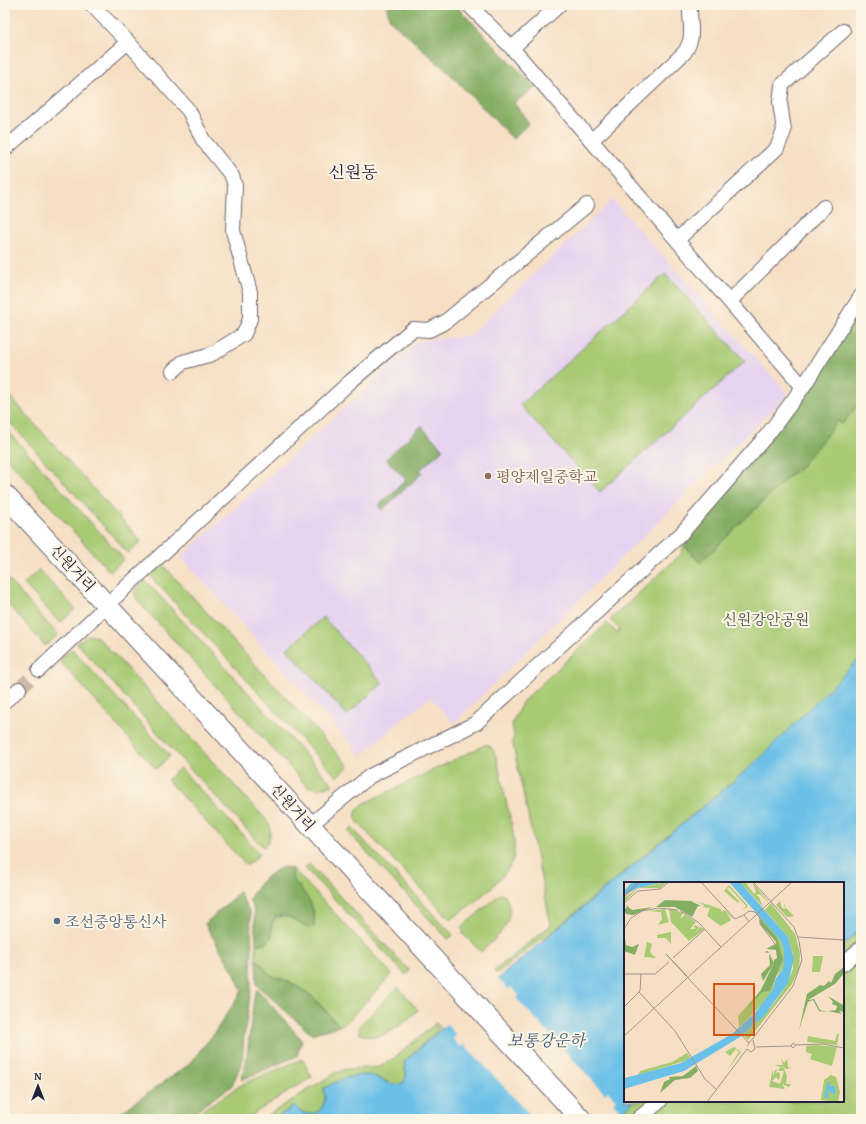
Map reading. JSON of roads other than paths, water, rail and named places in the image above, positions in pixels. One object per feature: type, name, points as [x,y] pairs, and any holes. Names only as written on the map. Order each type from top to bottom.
[{"type":"main road","name":"신원거리","points":[[5,494],[580,1119]]},
{"type":"street","points":[[469,5],[512,48],[678,239],[802,387]]},
{"type":"street","points":[[512,48],[558,5]]},
{"type":"street","points":[[591,140],[684,53],[690,44],[692,36],[690,5]]},
{"type":"street","points":[[97,7],[189,111],[203,140],[232,176],[235,186],[232,231],[250,292],[250,319],[244,334],[212,354],[183,362],[173,371]]},
{"type":"street","points":[[678,239],[777,148],[784,131],[780,103],[782,85],[843,31]]},
{"type":"street","points":[[5,149],[128,42]]},
{"type":"street","points":[[39,670],[108,606],[125,588],[351,381],[413,330],[429,330],[445,322],[587,205]]},
{"type":"street","points":[[730,301],[824,207]]},
{"type":"street","points":[[310,825],[370,776],[476,723],[681,534],[768,434],[802,387],[861,296]]},
{"type":"street","points":[[5,701],[19,689]]},
{"type":"street","points":[[844,963],[861,948]]},
{"type":"street","points":[[638,1119],[659,1102]]},
{"type":"water","name":"보통강운하","points":[[861,657],[861,929],[844,944],[844,882],[624,882],[624,1102],[633,1102],[614,1119],[274,1119],[295,1106],[305,1114],[318,1112],[325,1101],[323,1089],[350,1077],[368,1075],[394,1084],[403,1083],[407,1075],[404,1064],[405,1061],[508,970],[754,764]]},
{"type":"tunnel","points":[[19,689],[39,670]]},
{"type":"place","name":"평양제일중학교","points":[[488,476]]},
{"type":"place","name":"조선중앙통신사","points":[[57,921]]},
{"type":"district","name":"신원동","points":[[353,171]]},
{"type":"park label","name":"신원강안공원","points":[[766,619]]}]
